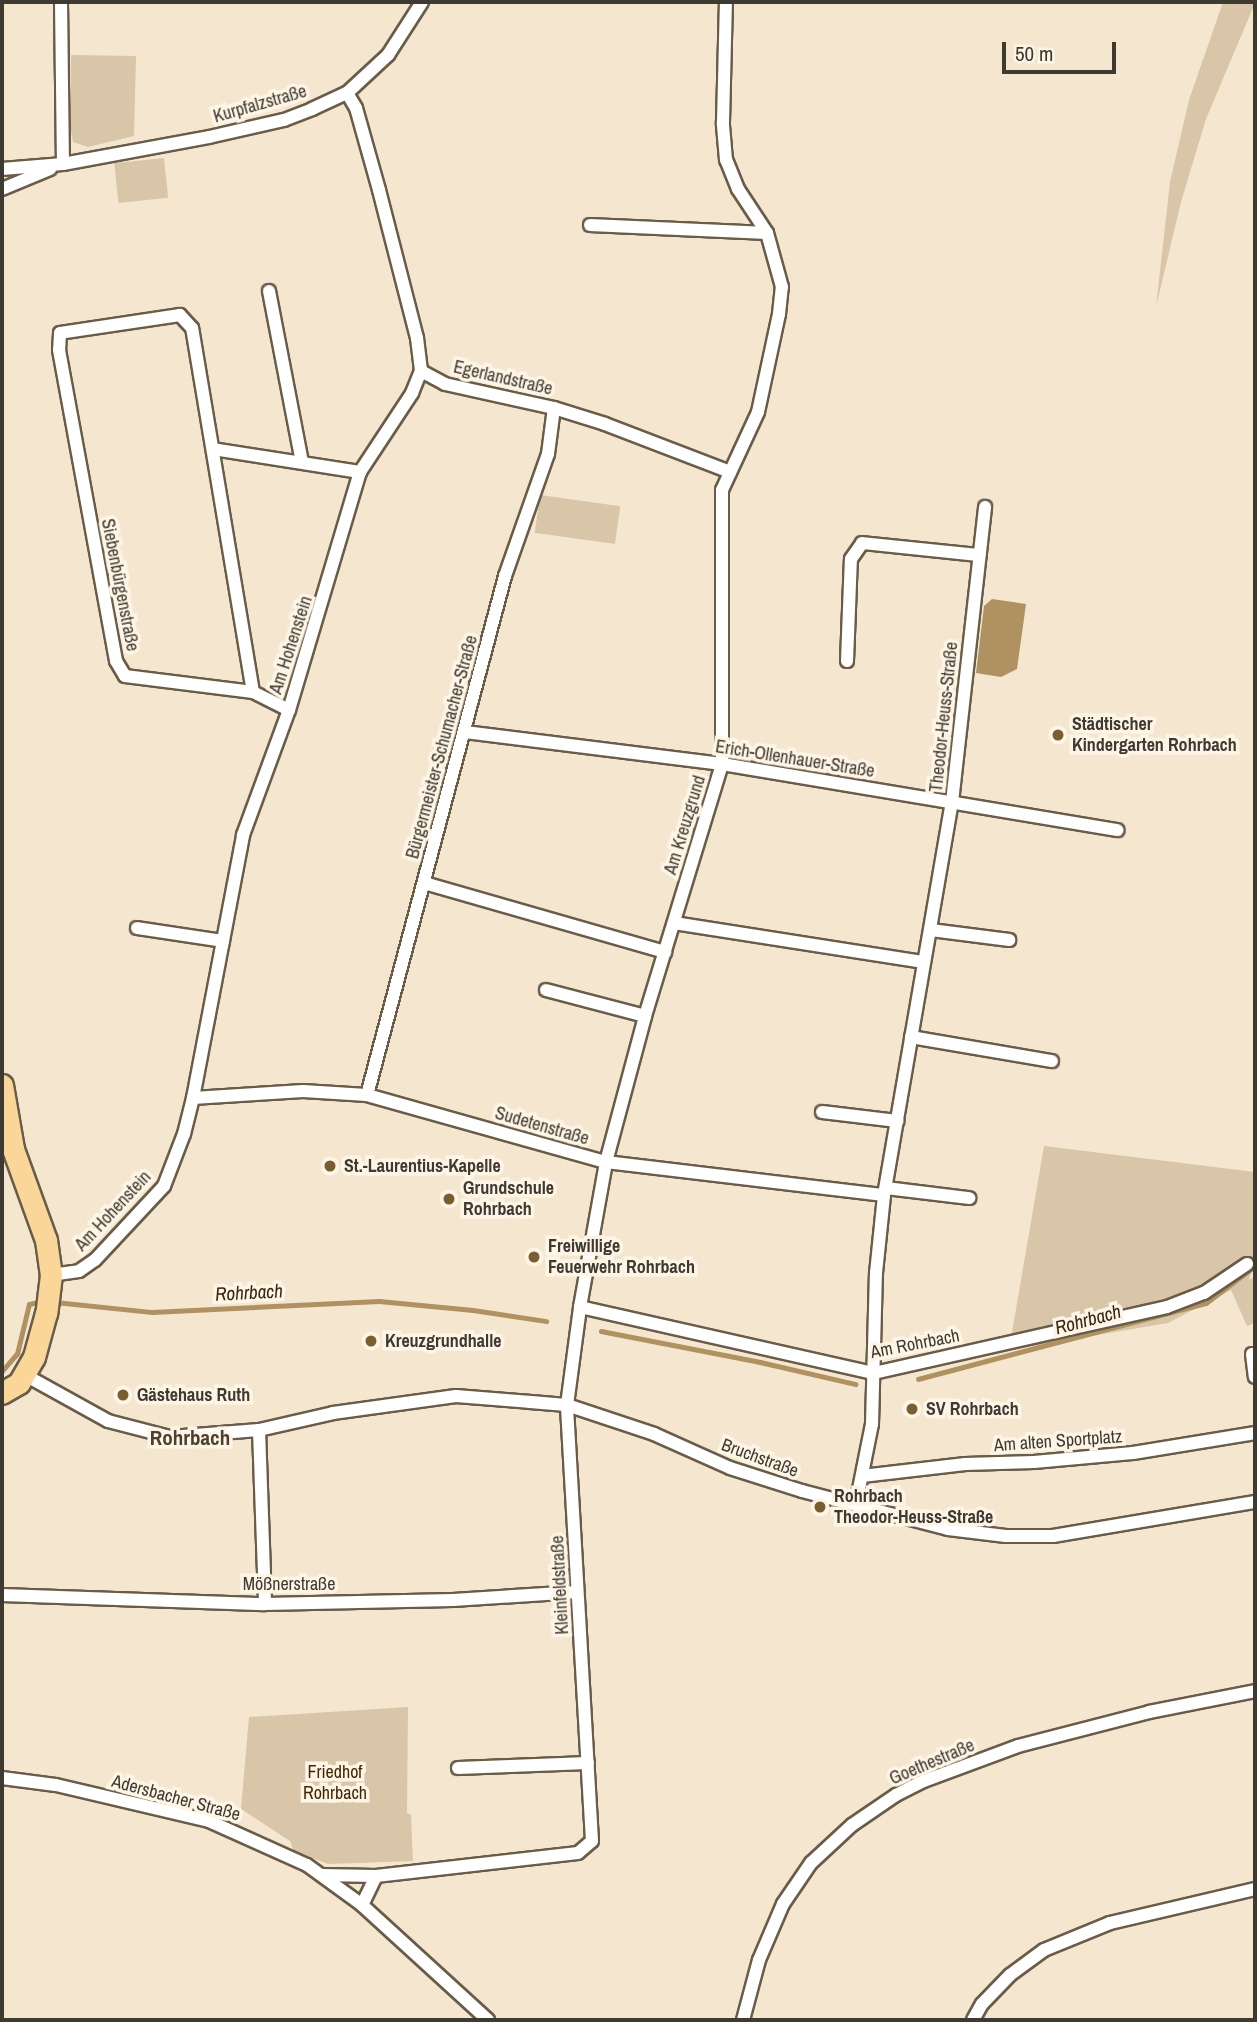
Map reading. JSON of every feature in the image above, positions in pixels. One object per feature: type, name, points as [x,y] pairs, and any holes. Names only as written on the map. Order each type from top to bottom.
[{"type":"main road","points":[[2,1085],[13,1149],[46,1240],[49,1294],[34,1357],[19,1383],[2,1393]]},
{"type":"street","points":[[61,2],[63,164]]},
{"type":"street","name":"Kurpfalzstraße","points":[[2,169],[63,164],[284,120],[347,93],[388,55],[422,2]]},
{"type":"street","name":"Am Kreuzgrund","points":[[567,1405],[580,1307],[606,1162],[645,1016],[722,765],[722,490],[758,412],[779,314],[782,287],[768,233],[738,189],[726,160],[723,122],[726,2]]},
{"type":"street","points":[[347,93],[358,115],[379,190],[417,338],[421,371]]},
{"type":"street","name":"Kurpfalzstraße","points":[[2,189],[63,164]]},
{"type":"street","points":[[590,225],[768,233]]},
{"type":"street","points":[[269,291],[302,462]]},
{"type":"street","name":"Siebenbürgenstraße","points":[[213,449],[192,328],[180,315],[60,333],[59,350],[116,661],[125,676],[253,692],[289,710]]},
{"type":"street","name":"Egerlandstraße","points":[[421,371],[445,384],[554,408],[662,445],[730,472]]},
{"type":"street","name":"Am Hohenstein","points":[[49,1294],[95,1260],[164,1186],[193,1098],[243,835],[289,710],[360,472],[412,393],[421,371]]},
{"type":"street","name":"Bürgermeister-Schumacher-Straße","points":[[366,1095],[505,576],[548,454],[554,408]]},
{"type":"street","points":[[253,692],[213,449],[360,472]]},
{"type":"street","name":"Theodor-Heuss-Straße","points":[[856,1504],[872,1424],[876,1273],[885,1192],[952,802],[985,507]]},
{"type":"street","points":[[847,662],[852,559],[862,543],[979,555]]},
{"type":"street","name":"Erich-Ollenhauer-Straße","points":[[465,732],[722,765],[1118,830]]},
{"type":"street","points":[[424,883],[665,952]]},
{"type":"street","points":[[674,923],[924,962]]},
{"type":"street","points":[[137,928],[223,941]]},
{"type":"street","points":[[931,930],[1009,940]]},
{"type":"street","points":[[546,990],[645,1016]]},
{"type":"street","points":[[911,1037],[1052,1061]]},
{"type":"street","name":"Sudetenstraße","points":[[193,1098],[303,1091],[366,1095],[606,1162],[885,1192]]},
{"type":"street","points":[[822,1112],[897,1121]]},
{"type":"street","points":[[885,1192],[969,1198]]},
{"type":"street","name":"Am Rohrbach","points":[[580,1307],[874,1373],[1167,1307],[1204,1293],[1247,1264]]},
{"type":"street","points":[[1252,1354],[1255,1377]]},
{"type":"street","name":"Bruchstraße","points":[[25,1374],[97,1416],[140,1431],[170,1437],[259,1430],[333,1413],[443,1397],[508,1398],[567,1405],[654,1434],[730,1468],[802,1492],[948,1529],[1017,1536],[1053,1535],[1255,1502]]},
{"type":"street","name":"Kleinfeldstraße","points":[[322,1875],[376,1876],[578,1853],[592,1841],[567,1405]]},
{"type":"street","points":[[259,1430],[265,1604]]},
{"type":"street","name":"Am alten Sportplatz","points":[[862,1476],[965,1464],[1110,1455],[1255,1433]]},
{"type":"street","name":"Mößnerstraße","points":[[2,1595],[265,1604],[453,1600],[577,1592]]},
{"type":"street","name":"Goethestraße","points":[[743,2020],[759,1959],[783,1903],[819,1856],[852,1825],[896,1795],[924,1781],[1018,1746],[1149,1712],[1255,1691]]},
{"type":"street","points":[[458,1768],[588,1763]]},
{"type":"street","name":"Adersbacher Straße","points":[[2,1778],[55,1785],[209,1821],[245,1834],[322,1875],[362,1905],[488,2020]]},
{"type":"street","points":[[362,1905],[376,1876]]},
{"type":"street","points":[[973,2020],[982,2004],[1010,1975],[1044,1950],[1110,1923],[1255,1889]]},
{"type":"green space","points":[[1223,2],[1255,3],[1206,119],[1181,202],[1156,307],[1170,182],[1189,100]]},
{"type":"green space","points":[[71,55],[136,56],[134,136],[88,147],[73,142],[70,125]]},
{"type":"green space","points":[[164,158],[168,198],[118,203],[114,163]]},
{"type":"green space","points":[[540,495],[620,506],[615,544],[535,533]]},
{"type":"green space","points":[[1044,1146],[1255,1172],[1255,1260],[1249,1280],[1255,1276],[1255,1323],[1247,1326],[1231,1290],[1168,1323],[1009,1350]]},
{"type":"green space","name":"Friedhof Rohrbach","points":[[408,1707],[407,1813],[411,1815],[413,1861],[328,1864],[294,1851],[290,1841],[241,1809],[249,1717]]},
{"type":"shaded area","points":[[992,599],[1026,604],[1017,669],[1001,677],[976,673],[984,606]]},
{"type":"waterway","name":"Rohrbach","points":[[918,1379],[1206,1303],[1255,1266]]},
{"type":"waterway","name":"Rohrbach","points":[[2,1371],[17,1354],[29,1304],[43,1301]]},
{"type":"waterway","name":"Rohrbach","points":[[55,1302],[152,1312],[379,1301],[473,1310],[546,1321]]},
{"type":"waterway","name":"Rohrbach","points":[[601,1331],[760,1362],[855,1384]]},
{"type":"place","name":"Städtischer Kindergarten Rohrbach","points":[[1058,735]]},
{"type":"place","name":"St.-Laurentius-Kapelle","points":[[330,1166]]},
{"type":"place","name":"Grundschule Rohrbach","points":[[449,1199]]},
{"type":"place","name":"Freiwillige Feuerwehr Rohrbach","points":[[534,1257]]},
{"type":"place","name":"Kreuzgrundhalle","points":[[371,1341]]},
{"type":"place","name":"Gästehaus Ruth","points":[[123,1395]]},
{"type":"place","name":"SV Rohrbach","points":[[912,1409]]},
{"type":"place","name":"Rohrbach Theodor-Heuss-Straße","points":[[820,1507]]},
{"type":"district","name":"Rohrbach","points":[[190,1438]]}]
